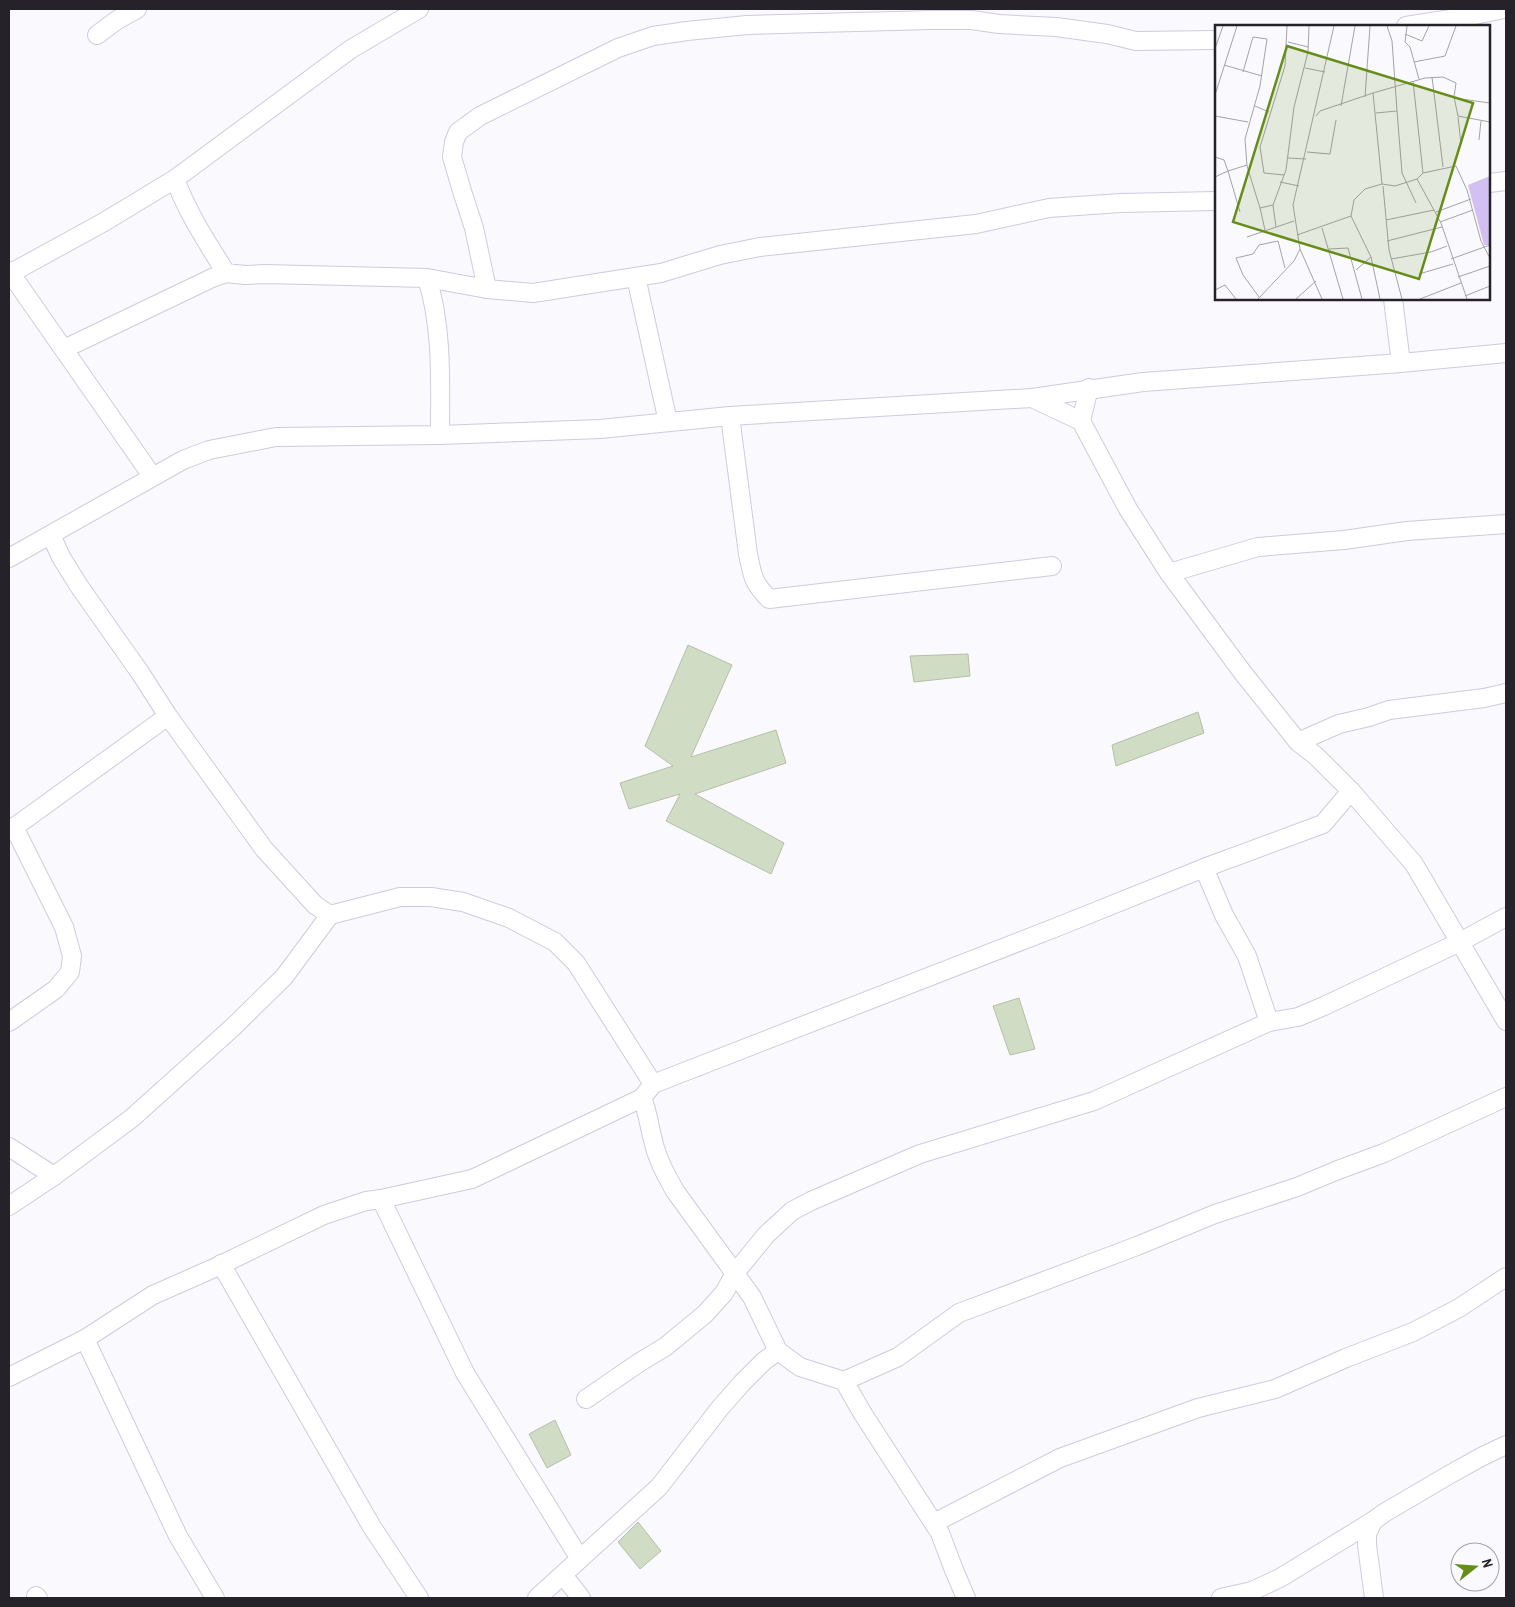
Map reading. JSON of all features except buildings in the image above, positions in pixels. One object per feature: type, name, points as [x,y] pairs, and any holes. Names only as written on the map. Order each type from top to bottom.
[{"type":"street","points":[[97,35],[117,20],[137,9]]},
{"type":"street","points":[[152,476],[10,272],[104,222],[175,179],[351,49],[419,9]]},
{"type":"street","points":[[1412,25],[1504,9]]},
{"type":"street","points":[[487,289],[474,228],[452,156],[458,132],[480,116],[618,48],[653,36],[747,25],[955,14],[972,20],[999,24],[1056,27],[1107,34],[1136,41],[1215,40]]},
{"type":"street","points":[[175,179],[184,204],[226,274]]},
{"type":"street","points":[[1490,184],[1506,182]]},
{"type":"street","points":[[64,349],[212,278],[226,274],[427,278],[487,289],[533,293],[661,273],[720,255],[760,247],[976,224],[1049,208],[1120,203],[1215,201]]},
{"type":"street","points":[[636,277],[668,422]]},
{"type":"street","points":[[427,278],[433,299],[440,359],[440,435]]},
{"type":"street","points":[[1393,300],[1400,363]]},
{"type":"street","points":[[9,558],[183,460],[209,450],[276,437],[440,435],[600,429],[730,416],[1032,398],[1088,388],[1143,382],[1400,363],[1506,353]]},
{"type":"street","points":[[1081,421],[1088,388]]},
{"type":"street","points":[[1032,398],[1081,421],[1128,510],[1170,573],[1243,673],[1298,742],[1315,755],[1351,790],[1414,864],[1506,1021]]},
{"type":"street","points":[[730,416],[752,574],[755,585],[769,599],[1052,566]]},
{"type":"street","points":[[1170,573],[1258,547],[1344,540],[1407,531],[1506,524]]},
{"type":"street","points":[[51,535],[61,557],[79,586],[142,674],[168,716],[264,849],[314,905],[330,915]]},
{"type":"street","points":[[1298,742],[1339,724],[1390,710],[1484,698],[1506,693]]},
{"type":"street","points":[[9,1022],[56,989],[70,972],[72,956],[64,927],[11,829],[168,716]]},
{"type":"street","points":[[9,1377],[85,1339],[152,1295],[324,1215],[366,1201],[472,1179],[647,1091],[1204,868],[1323,824],[1351,790]]},
{"type":"street","points":[[1204,868],[1224,915],[1247,956],[1269,1022]]},
{"type":"street","points":[[9,1206],[54,1176],[132,1118],[232,1028],[284,977],[330,915],[400,897],[431,897],[463,902],[509,918],[555,942],[576,963],[647,1091],[647,1110],[657,1156],[675,1191],[752,1297],[778,1351],[800,1368],[844,1381],[898,1357],[959,1313],[1137,1246],[1215,1214],[1297,1187],[1384,1153],[1506,1096]]},
{"type":"street","points":[[586,1399],[640,1362],[665,1348],[698,1320],[724,1293],[735,1273],[766,1235],[784,1217],[811,1201],[920,1154],[1094,1101],[1269,1022],[1298,1017],[1324,1006],[1460,942],[1506,917]]},
{"type":"street","points":[[9,1148],[54,1176]]},
{"type":"street","points":[[381,1199],[465,1373],[580,1559]]},
{"type":"street","points":[[221,1264],[372,1527],[419,1598]]},
{"type":"street","points":[[934,1523],[1060,1458],[1198,1408],[1275,1389],[1412,1332],[1459,1308],[1506,1277]]},
{"type":"street","points":[[85,1339],[178,1536],[214,1598]]},
{"type":"street","points":[[537,1598],[660,1487],[720,1408],[764,1361],[778,1351]]},
{"type":"street","points":[[844,1381],[863,1414],[934,1523],[944,1541],[966,1598]]},
{"type":"street","points":[[1221,1598],[1252,1591],[1280,1578],[1384,1513],[1481,1457],[1506,1446]]},
{"type":"street","points":[[1373,1521],[1367,1534],[1367,1545],[1374,1598]]},
{"type":"street","points":[[563,1575],[581,1598]]}]
